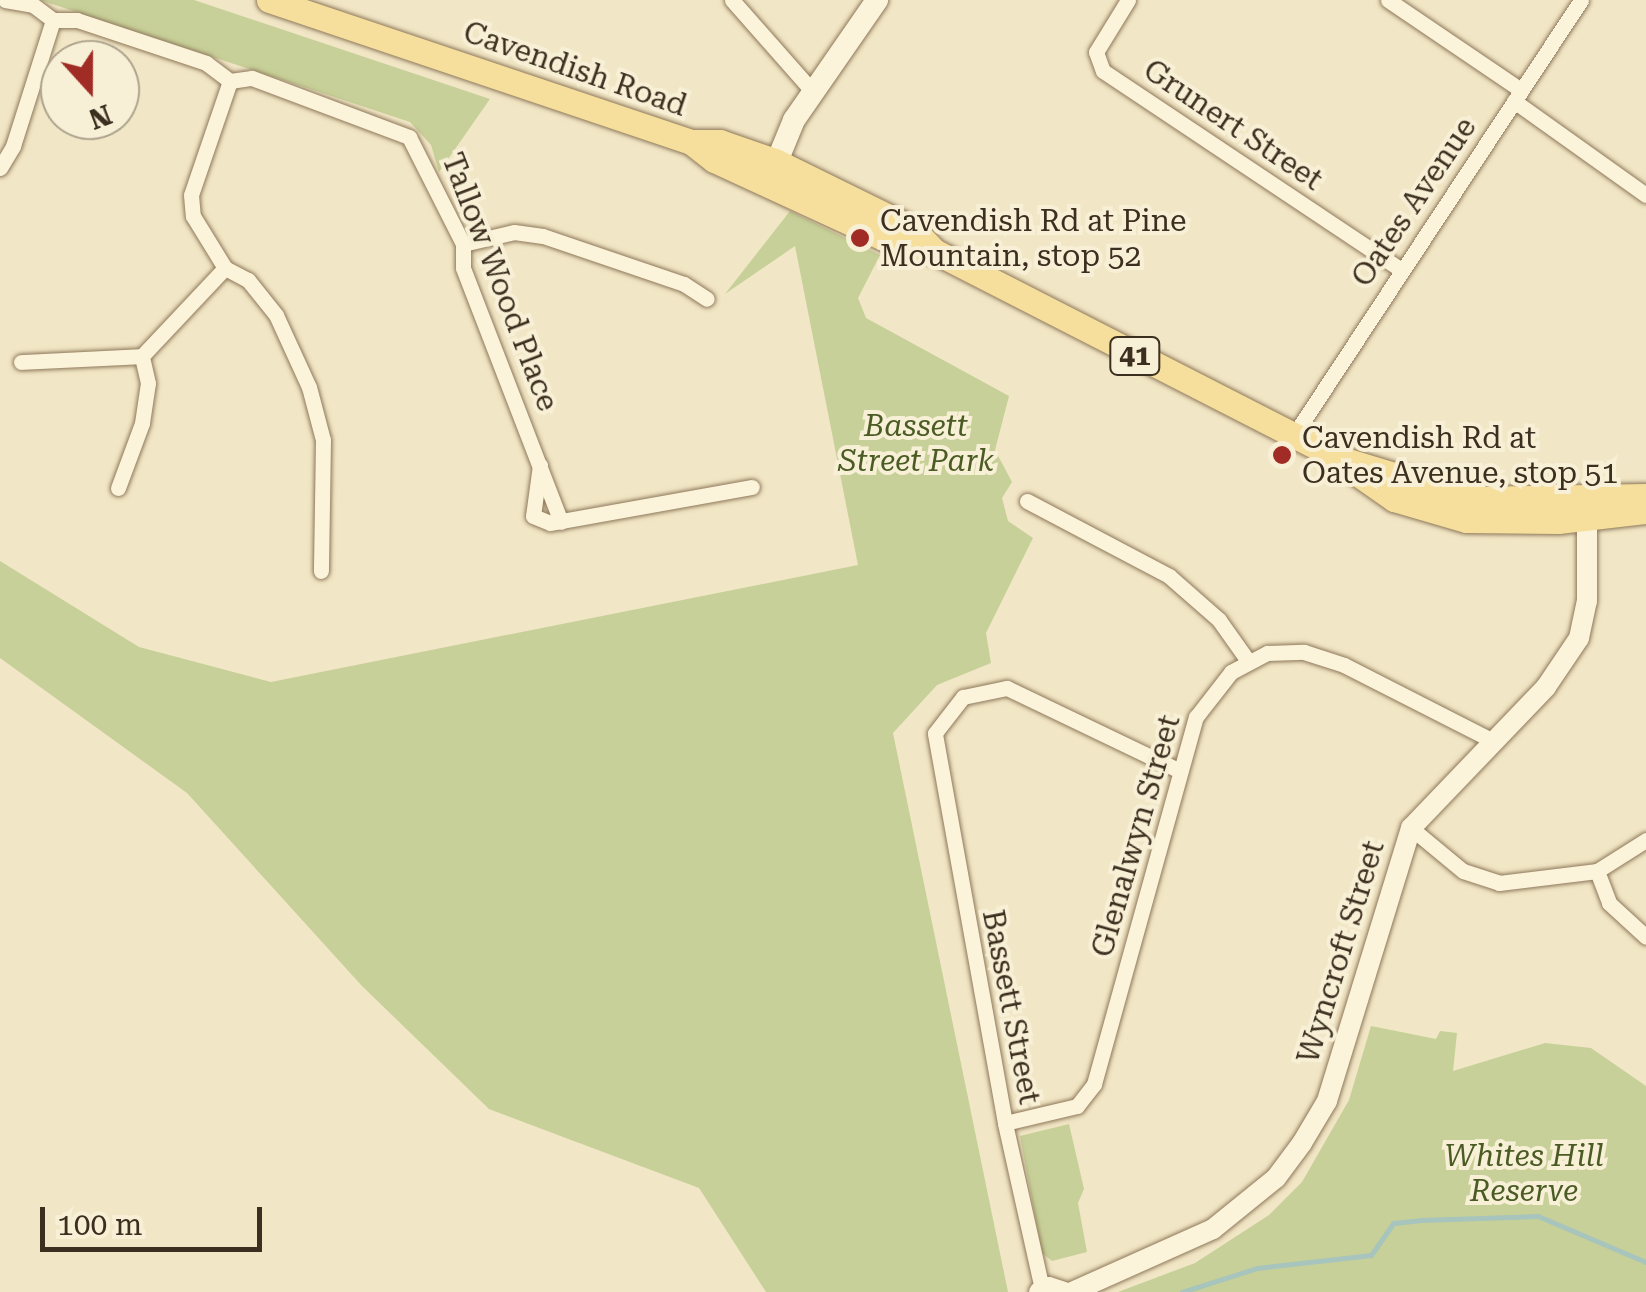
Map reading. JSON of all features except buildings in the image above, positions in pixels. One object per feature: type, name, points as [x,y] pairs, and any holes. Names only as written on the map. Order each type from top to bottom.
[{"type":"main road","name":"Cavendish Road","points":[[269,0],[691,142],[720,142],[901,246],[934,251],[1338,458],[1379,491],[1446,516],[1502,522],[1646,496]]},
{"type":"main road","points":[[772,172],[814,92],[877,0]]},
{"type":"main road","name":"Cavendish Road","points":[[1587,509],[1646,511]]},
{"type":"street","name":"Tallow Wood Place","points":[[5,0],[33,6],[53,20],[76,20],[206,62],[230,80],[252,78],[409,137],[462,244],[463,268],[541,461],[561,522]]},
{"type":"street","points":[[732,0],[814,92]]},
{"type":"street","name":"Grunert Street","points":[[1128,0],[1096,52],[1103,71],[1401,270]]},
{"type":"street","points":[[1388,0],[1646,194]]},
{"type":"street","name":"Oates Avenue","points":[[1294,435],[1581,0]]},
{"type":"street","points":[[0,168],[13,146],[53,20]]},
{"type":"street","points":[[230,80],[191,195],[194,216],[225,268],[248,280],[276,314],[317,412],[323,440],[321,571]]},
{"type":"street","points":[[462,244],[514,232],[544,236],[684,284],[708,299]]},
{"type":"street","points":[[22,362],[142,356],[225,268]]},
{"type":"street","points":[[118,488],[142,423],[148,384],[142,356]]},
{"type":"street","name":"Tallow Wood Place","points":[[541,461],[534,516],[561,522]]},
{"type":"street","points":[[561,522],[752,487]]},
{"type":"street","points":[[1027,501],[1169,576],[1219,620],[1248,661],[1304,652],[1344,665],[1491,740]]},
{"type":"street","name":"Wyncroft Street","points":[[1072,1292],[1213,1229],[1276,1178],[1302,1144],[1327,1101],[1411,828],[1558,674],[1579,638],[1588,601],[1587,509]]},
{"type":"street","name":"Glenalwyn Street","points":[[1004,1123],[1077,1106],[1094,1084],[1180,771],[1212,692],[1248,661]]},
{"type":"street","name":"Bassett Street","points":[[1041,1290],[1004,1123],[935,733],[963,696],[1008,688],[1180,771]]},
{"type":"street","points":[[1411,828],[1480,880],[1597,871],[1646,840]]},
{"type":"street","points":[[1597,871],[1610,904],[1646,938]]},
{"type":"street","points":[[1041,1290],[1064,1292]]},
{"type":"green space","points":[[40,0],[194,0],[490,99],[439,172],[431,145],[410,122]]},
{"type":"green space","name":"Bassett Street Park","points":[[790,211],[880,255],[858,298],[866,318],[1009,396],[995,450],[1012,482],[1002,498],[1008,521],[1033,538],[986,633],[991,663],[937,685],[893,733],[1008,1292],[766,1292],[699,1188],[489,1109],[362,986],[187,793],[0,658],[0,561],[139,647],[271,682],[858,565],[795,246],[725,294]]},
{"type":"green space","name":"Whites Hill Reserve","points":[[1371,1026],[1436,1039],[1440,1031],[1457,1033],[1453,1071],[1545,1043],[1591,1048],[1646,1086],[1646,1292],[1118,1292],[1195,1263],[1269,1215],[1302,1182],[1349,1100]]},
{"type":"green space","points":[[1069,1124],[1084,1189],[1078,1203],[1087,1252],[1052,1261],[1042,1253],[1020,1136]]},
{"type":"waterway","points":[[1182,1292],[1257,1268],[1371,1255],[1393,1223],[1422,1220],[1538,1216],[1646,1262]]},
{"type":"place","name":"Cavendish Rd at Pine Mountain, stop 52","points":[[860,238]]},
{"type":"place","name":"Cavendish Rd at Oates Avenue, stop 51","points":[[1282,455]]}]
